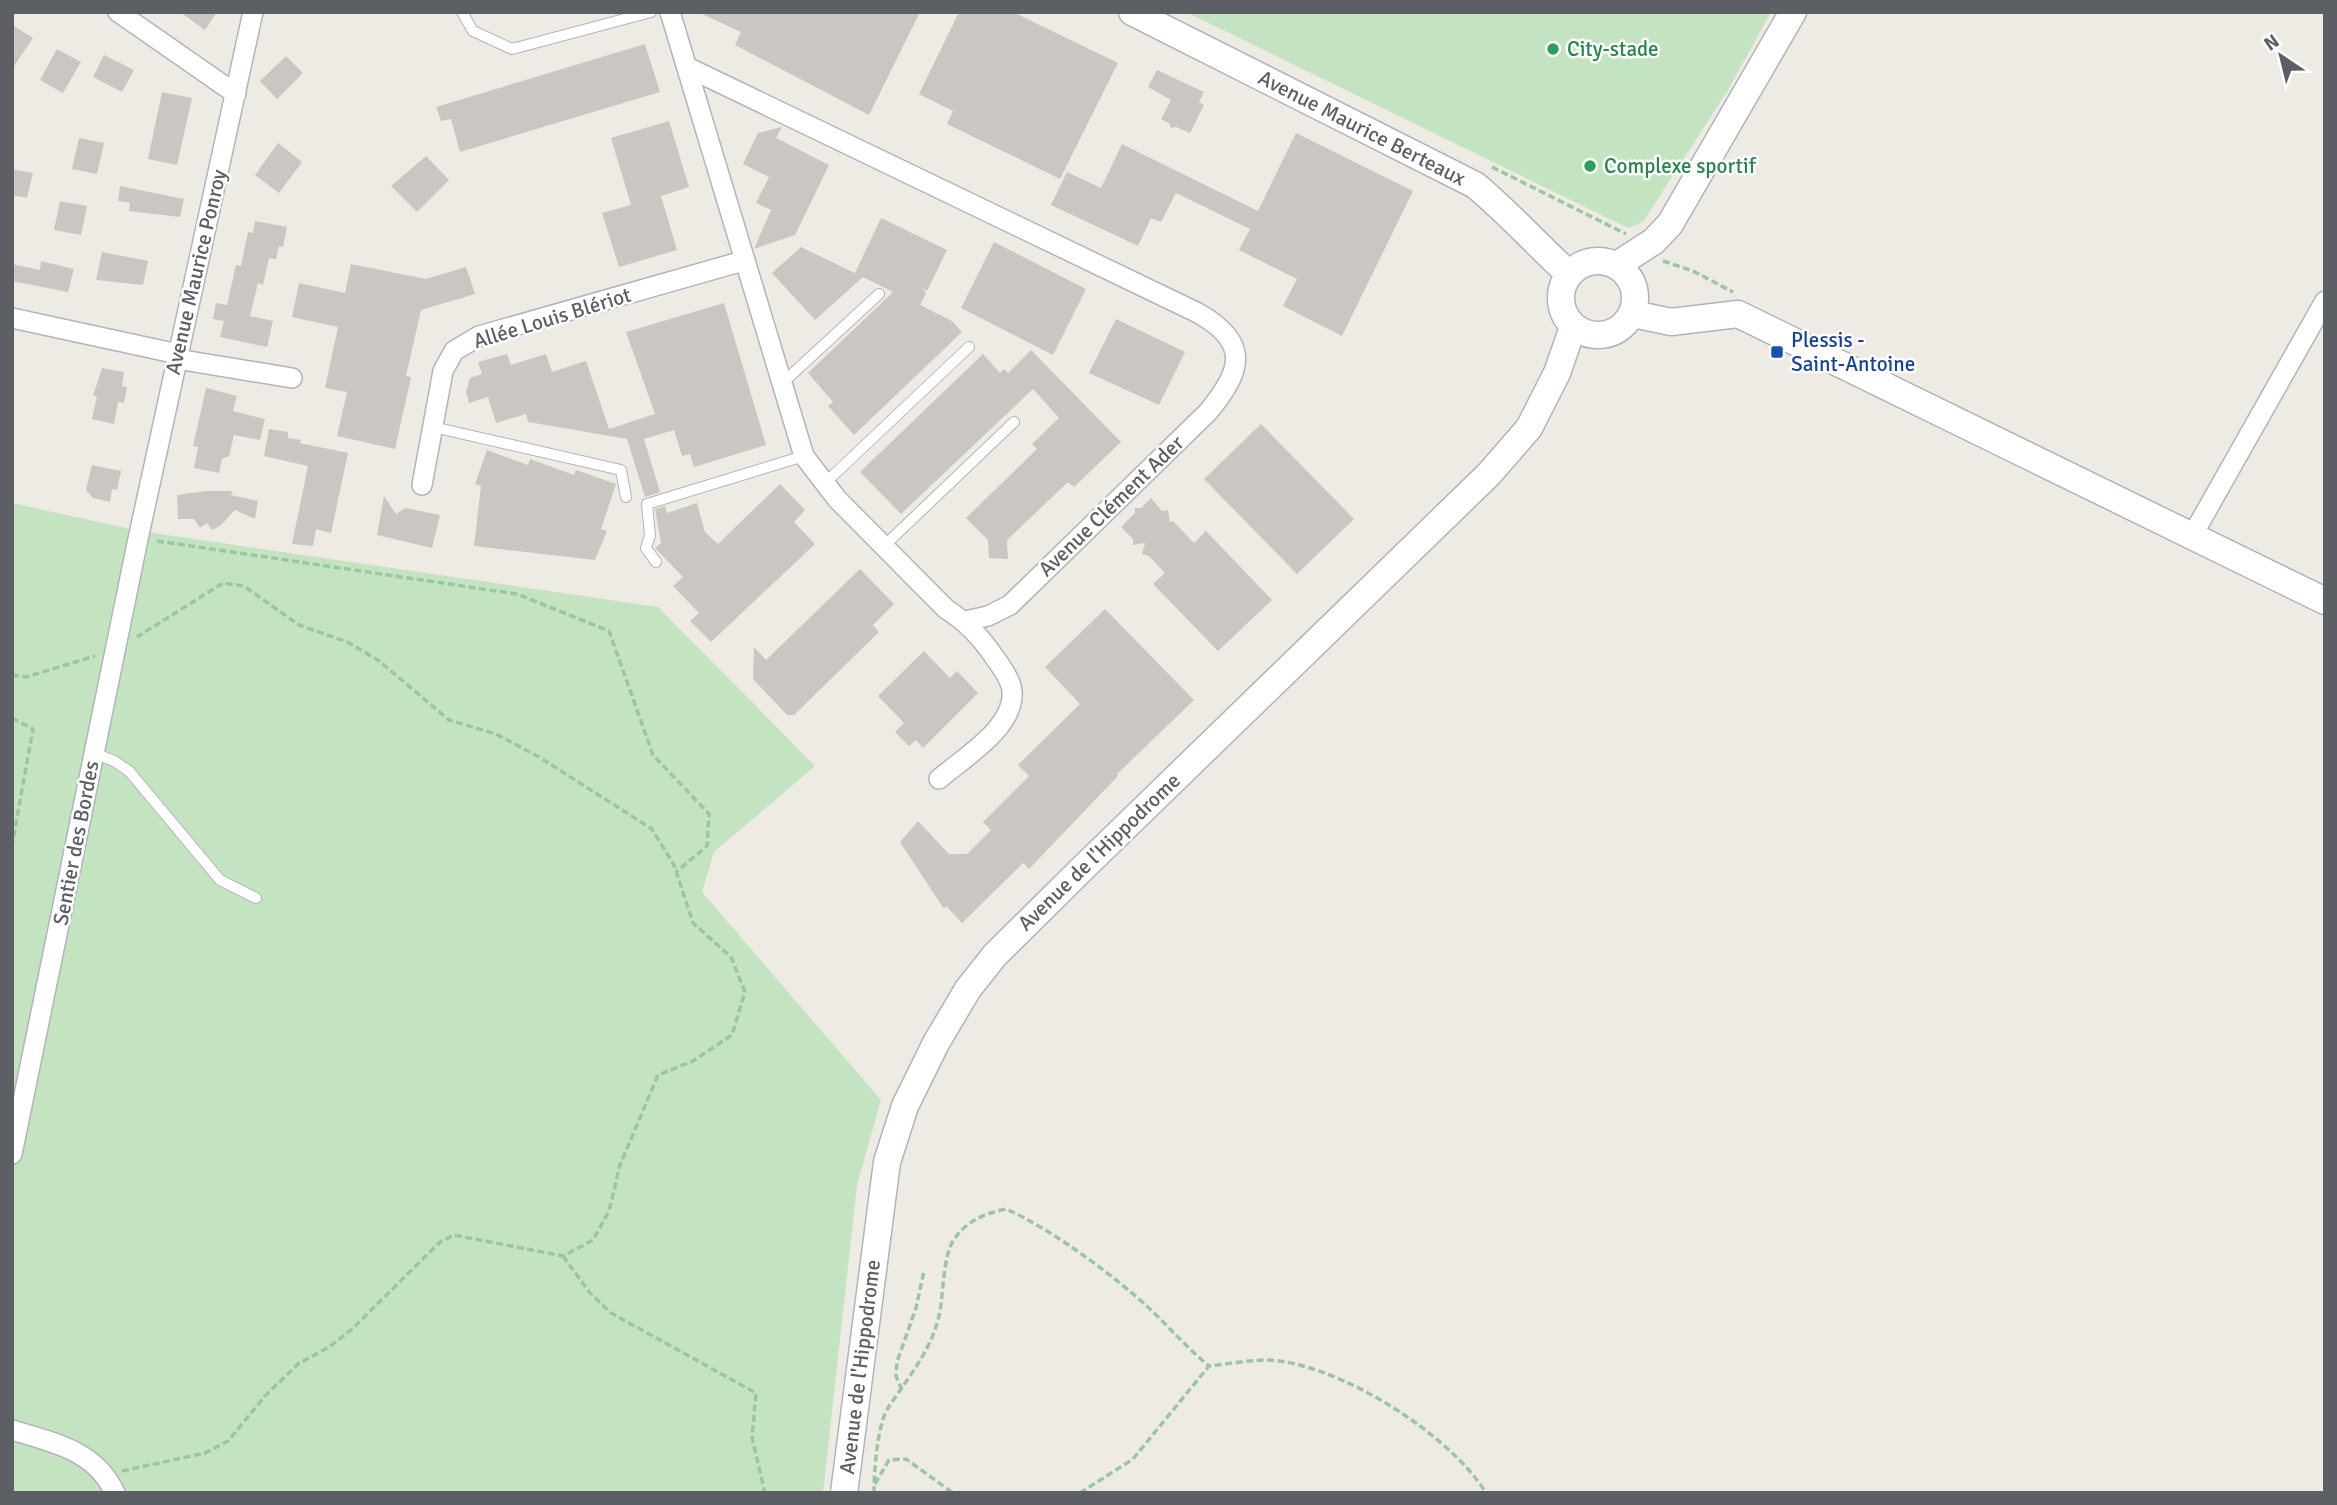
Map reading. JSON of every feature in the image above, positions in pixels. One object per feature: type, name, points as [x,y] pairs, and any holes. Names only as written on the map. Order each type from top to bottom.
[{"type":"main road","name":"Avenue Maurice Berteaux","points":[[1132,12],[1475,185],[1523,226],[1542,250],[1569,274]]},
{"type":"main road","points":[[1617,265],[1654,241],[1670,224],[1794,12]]},
{"type":"main road","points":[[1597,260],[1617,265],[1632,281],[1636,303],[1633,314],[1617,331],[1606,335],[1595,336],[1573,327],[1562,307],[1563,284],[1569,274],[1586,262],[1597,260]]},
{"type":"main road","points":[[1633,314],[1671,322],[1738,314],[2325,601]]},
{"type":"main road","name":"Avenue de l'Hippodrome","points":[[844,1493],[887,1162],[905,1106],[936,1043],[968,989],[995,955],[1084,867],[1489,474],[1529,428],[1557,373],[1573,327]]},
{"type":"street","points":[[118,12],[236,94]]},
{"type":"street","name":"Avenue Maurice Ponroy","points":[[139,535],[253,12]]},
{"type":"street","points":[[670,12],[779,381],[804,456],[824,484],[884,547],[946,609],[965,621],[1003,668],[1012,690],[1008,714],[995,730],[939,779]]},
{"type":"street","name":"Avenue Clément Ader","points":[[687,67],[1198,313],[1225,332],[1236,365],[1229,386],[1208,412],[1010,605],[988,616],[965,621]]},
{"type":"street","name":"Allée Louis Blériot","points":[[422,485],[443,371],[454,351],[479,336],[743,261]]},
{"type":"street","points":[[2192,536],[2325,302]]},
{"type":"street","points":[[12,318],[178,356],[292,378]]},
{"type":"street","name":"Sentier des Bordes","points":[[12,1154],[139,535]]},
{"type":"street","points":[[12,1430],[87,1456],[106,1474],[115,1493]]},
{"type":"lane","points":[[462,12],[473,31],[512,49],[650,12]]},
{"type":"lane","points":[[779,381],[789,377],[878,294]]},
{"type":"lane","points":[[824,484],[969,347]]},
{"type":"lane","points":[[884,547],[1014,422]]},
{"type":"lane","points":[[433,427],[621,470],[626,497]]},
{"type":"lane","points":[[656,562],[646,548],[650,535],[647,504],[804,456]]},
{"type":"lane","points":[[94,753],[129,771],[220,880],[256,898]]},
{"type":"path","points":[[139,535],[517,594],[609,631],[653,755],[709,814],[707,846],[676,872]]},
{"type":"path","points":[[12,675],[26,677],[114,650],[223,583],[244,586],[299,625],[347,642],[378,660],[449,720],[496,734],[652,829],[676,872],[693,923],[731,957],[745,992],[732,1035],[693,1061],[658,1075],[620,1165],[609,1211],[593,1240],[564,1255],[454,1235],[440,1242],[351,1330],[329,1347],[298,1364],[266,1395],[228,1441],[205,1452],[106,1474]]},
{"type":"path","points":[[12,718],[33,729],[12,845]]},
{"type":"path","points":[[874,1493],[883,1421],[887,1409],[928,1347],[938,1320],[951,1244],[963,1228],[976,1218],[1006,1209],[1039,1225],[1151,1310],[1182,1344],[1209,1366]]},
{"type":"path","points":[[564,1255],[590,1293],[611,1313],[756,1393],[752,1438],[765,1493]]},
{"type":"path","points":[[902,1390],[896,1376],[897,1362],[916,1308],[924,1271]]},
{"type":"path","points":[[1080,1493],[1133,1459],[1209,1366],[1268,1360],[1314,1369],[1366,1392],[1441,1443],[1477,1478],[1486,1493]]},
{"type":"path","points":[[874,1486],[889,1460],[906,1459],[953,1493]]},
{"type":"green space","name":"Complexe sportif","points":[[1186,12],[1771,12],[1728,90],[1643,222],[1628,228]]},
{"type":"green space","points":[[12,503],[140,531],[658,607],[815,766],[714,852],[702,892],[881,1100],[857,1185],[823,1493],[12,1493]]},
{"type":"building","points":[[180,12],[217,12],[205,30]]},
{"type":"building","points":[[698,12],[920,12],[869,115],[735,45],[741,32]]},
{"type":"building","points":[[959,12],[1013,12],[1118,63],[1060,179],[947,124],[953,111],[919,94]]},
{"type":"building","points":[[12,25],[33,38],[12,69]]},
{"type":"building","points":[[645,44],[660,92],[460,152],[451,119],[441,121],[436,107]]},
{"type":"building","points":[[57,49],[81,62],[63,93],[40,80]]},
{"type":"building","points":[[104,55],[134,70],[122,92],[93,77]]},
{"type":"building","points":[[286,56],[303,73],[277,99],[260,81]]},
{"type":"building","points":[[1157,70],[1204,92],[1199,102],[1204,105],[1190,133],[1176,127],[1171,128],[1169,123],[1161,119],[1171,100],[1148,87]]},
{"type":"building","points":[[162,92],[192,98],[177,165],[148,159]]},
{"type":"building","points":[[669,121],[689,187],[661,196],[677,250],[619,267],[602,213],[631,205],[611,138]]},
{"type":"building","points":[[782,127],[776,138],[829,165],[795,235],[754,249],[771,210],[756,203],[769,177],[743,164],[758,133]]},
{"type":"building","points":[[1296,133],[1413,191],[1342,336],[1283,306],[1297,279],[1239,250],[1250,229],[1176,193],[1161,222],[1151,218],[1138,246],[1051,205],[1067,172],[1101,188],[1122,144],[1258,211]]},
{"type":"building","points":[[79,138],[104,143],[97,174],[72,169]]},
{"type":"building","points":[[278,143],[302,162],[279,193],[255,175]]},
{"type":"building","points":[[426,156],[449,180],[417,212],[391,186]]},
{"type":"building","points":[[12,169],[33,173],[27,198],[12,195]]},
{"type":"building","points":[[120,186],[184,199],[180,217],[129,211],[130,203],[118,201]]},
{"type":"building","points":[[60,201],[87,206],[81,235],[54,230]]},
{"type":"building","points":[[881,218],[947,250],[927,291],[922,288],[926,293],[920,305],[952,321],[962,332],[854,435],[828,406],[833,402],[808,373],[893,292],[855,273]]},
{"type":"building","points":[[255,221],[287,227],[283,247],[279,246],[276,259],[269,258],[263,285],[258,283],[250,316],[273,321],[267,347],[220,337],[224,321],[213,319],[216,303],[227,305],[236,265],[241,266],[248,232],[253,233]]},
{"type":"building","points":[[994,242],[1086,289],[1053,355],[961,308]]},
{"type":"building","points":[[801,247],[863,277],[815,320],[772,273]]},
{"type":"building","points":[[102,252],[148,261],[143,285],[96,280]]},
{"type":"building","points":[[41,261],[74,269],[68,292],[12,281],[12,264],[40,270]]},
{"type":"building","points":[[351,264],[426,279],[466,267],[475,294],[421,310],[406,376],[411,377],[395,449],[337,436],[347,392],[325,388],[338,327],[292,317],[299,283],[345,293]]},
{"type":"building","points":[[724,303],[766,445],[694,467],[690,454],[682,456],[674,430],[644,439],[660,492],[645,497],[627,439],[528,422],[526,414],[496,423],[488,397],[469,403],[466,392],[470,378],[482,374],[478,362],[507,354],[511,365],[546,354],[552,372],[586,361],[609,429],[655,414],[626,332]]},
{"type":"building","points":[[1116,319],[1185,352],[1159,405],[1089,373]]},
{"type":"building","points":[[1031,350],[1121,442],[1074,487],[1068,482],[1007,540],[1008,559],[989,558],[988,540],[966,518],[1037,449],[1032,444],[1059,418],[1033,389],[901,514],[860,472],[983,354],[1000,373],[1004,369],[1008,373]]},
{"type":"building","points":[[102,368],[124,372],[122,386],[127,387],[124,403],[118,402],[114,424],[92,419],[97,396],[93,396]]},
{"type":"building","points":[[206,388],[237,396],[233,411],[265,419],[260,440],[234,435],[229,456],[222,459],[219,473],[194,468],[198,447],[193,446]]},
{"type":"building","points":[[1261,424],[1354,519],[1297,574],[1204,479]]},
{"type":"building","points":[[269,429],[288,432],[288,438],[301,440],[300,443],[348,453],[331,533],[316,529],[313,546],[292,544],[308,466],[264,456]]},
{"type":"building","points":[[487,450],[528,465],[530,459],[574,475],[576,470],[616,484],[601,529],[607,531],[595,560],[474,546],[481,486],[475,484]]},
{"type":"building","points":[[92,465],[121,471],[117,490],[112,489],[110,502],[93,498],[86,490]]},
{"type":"building","points":[[780,484],[805,510],[794,522],[815,544],[711,642],[690,621],[699,613],[673,586],[683,577],[655,548],[661,543],[655,509],[665,506],[667,513],[697,503],[705,532],[718,544]]},
{"type":"building","points":[[232,491],[231,495],[258,501],[255,519],[235,510],[221,525],[212,530],[207,523],[200,528],[194,519],[178,519],[177,495]]},
{"type":"building","points":[[384,496],[396,514],[405,508],[440,515],[432,548],[377,535]]},
{"type":"building","points":[[1151,498],[1162,511],[1168,510],[1170,522],[1173,521],[1194,543],[1206,531],[1272,600],[1218,651],[1153,584],[1165,573],[1149,556],[1142,554],[1145,543],[1133,545],[1133,539],[1121,527],[1135,513],[1135,508],[1141,508]]},
{"type":"building","points":[[860,569],[894,604],[873,625],[879,632],[794,715],[787,715],[753,679],[754,647],[766,660]]},
{"type":"building","points":[[1105,609],[1194,700],[1117,774],[1029,869],[1023,863],[962,923],[946,906],[944,909],[900,842],[918,821],[949,854],[967,854],[991,830],[983,822],[1029,776],[1018,765],[1080,704],[1045,667]]},
{"type":"building","points":[[924,651],[950,678],[957,671],[978,693],[923,748],[916,740],[909,746],[895,732],[904,723],[878,696]]},
{"type":"place","name":"City-stade","points":[[1553,49]]},
{"type":"place","name":"Complexe sportif","points":[[1590,166]]},
{"type":"place","name":"Plessis - Saint-Antoine","points":[[1777,352]]}]
